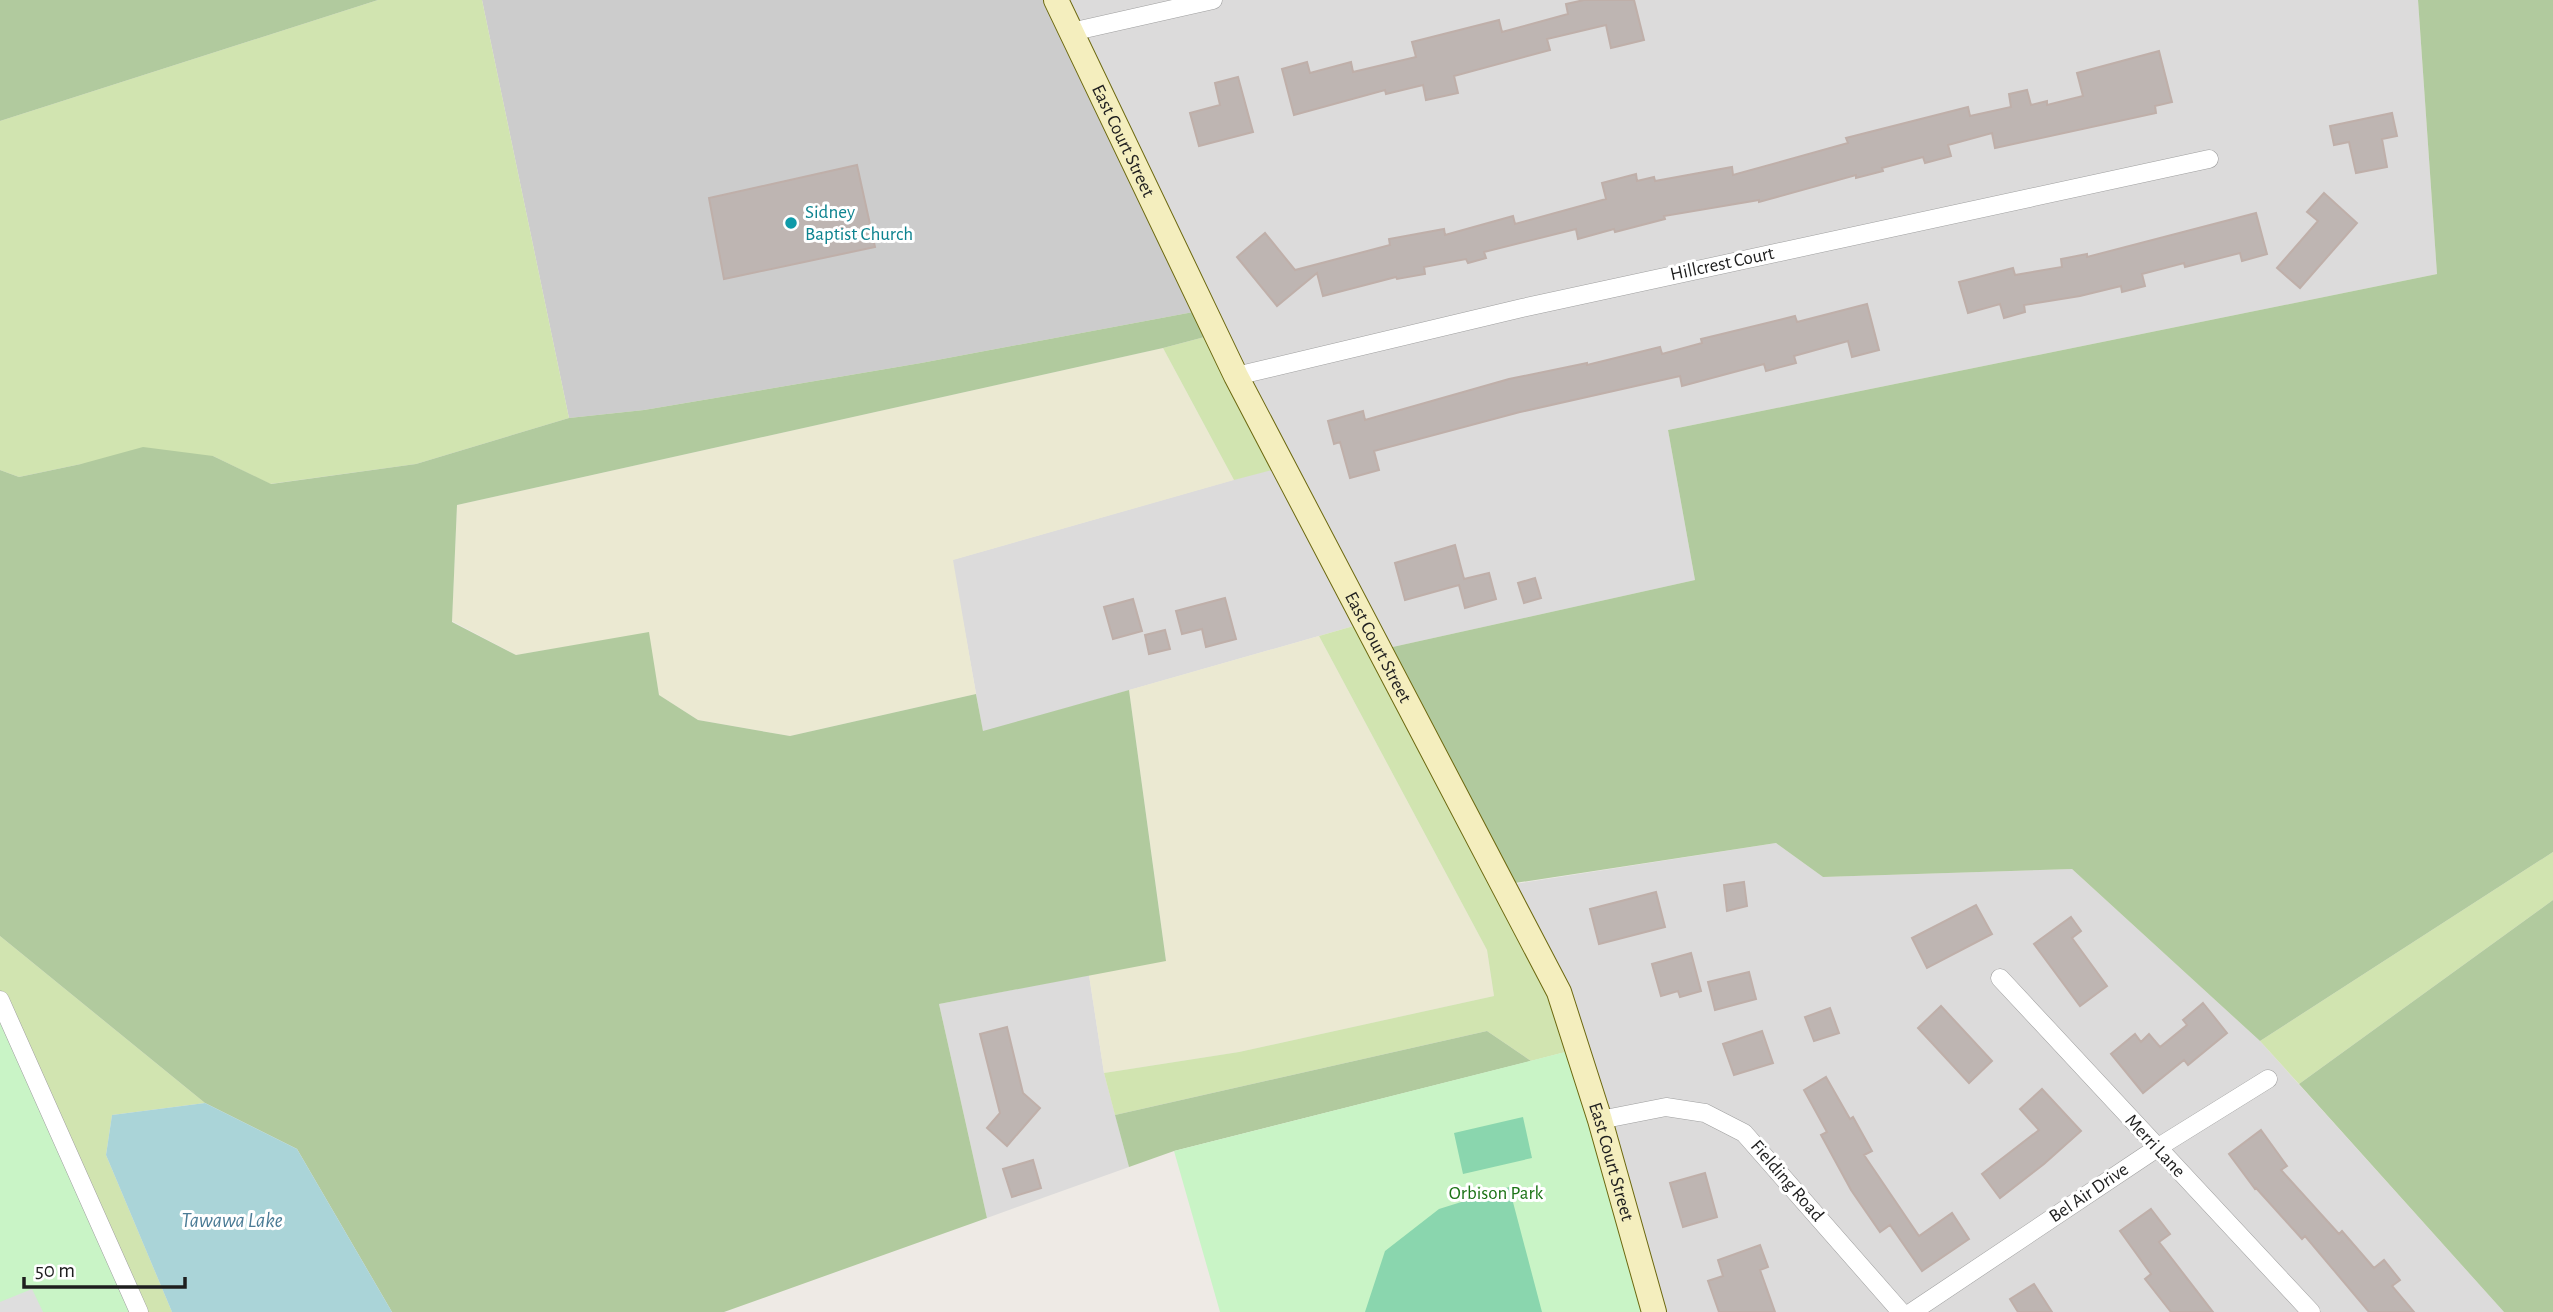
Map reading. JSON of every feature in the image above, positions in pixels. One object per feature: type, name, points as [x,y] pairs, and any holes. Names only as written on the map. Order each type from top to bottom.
[{"type":"main road","name":"East Court Street","points":[[1056,0],[1236,376],[1559,992],[1600,1121],[1654,1312]]},
{"type":"street","points":[[1071,32],[1213,0]]},
{"type":"street","name":"Hillcrest Court","points":[[1236,376],[1522,308],[2209,159]]},
{"type":"street","name":"Merri Lane","points":[[2000,978],[2311,1312]]},
{"type":"street","points":[[0,1000],[139,1312]]},
{"type":"street","name":"Bel Air Drive","points":[[1912,1312],[2157,1147],[2268,1079]]},
{"type":"street","name":"Fielding Road","points":[[1600,1121],[1666,1107],[1705,1112],[1744,1133],[1901,1312]]},
{"type":"shaded area","points":[[482,0],[1056,0],[1204,310],[921,363],[644,410],[569,418]]},
{"type":"shaded area","points":[[1056,0],[2418,0],[2437,274],[1668,430],[1695,580],[1379,650],[1364,623],[983,732],[952,560],[1282,466]]},
{"type":"shaded area","points":[[1163,348],[1234,480],[953,560],[976,694],[790,736],[698,720],[659,695],[648,633],[516,655],[452,621],[457,505]]},
{"type":"shaded area","points":[[1319,636],[1487,950],[1494,996],[1239,1052],[1104,1073],[1089,975],[1166,960],[1129,690]]},
{"type":"shaded area","points":[[1776,843],[1823,877],[2072,869],[2260,1041],[2504,1312],[1654,1312],[1502,886]]},
{"type":"shaded area","points":[[1089,975],[1104,1073],[1129,1167],[987,1218],[939,1004]]},
{"type":"shaded area","points":[[32,1289],[43,1312],[0,1312],[0,1302]]},
{"type":"green space","points":[[0,0],[378,0],[0,121]]},
{"type":"green space","points":[[378,0],[482,0],[569,418],[416,464],[270,484],[213,456],[81,464],[19,477],[0,470],[0,121]]},
{"type":"green space","points":[[2418,0],[2553,0],[2553,852],[2260,1041],[2072,869],[1823,877],[1776,843],[1502,885],[1379,650],[1695,580],[1668,430],[2437,274]]},
{"type":"green space","points":[[1204,310],[1216,334],[457,505],[452,622],[516,655],[649,632],[659,695],[698,720],[790,736],[976,694],[983,731],[1129,690],[1166,961],[939,1004],[987,1218],[724,1312],[392,1312],[297,1149],[205,1103],[0,936],[0,470],[19,477],[143,447],[213,456],[271,484],[416,464],[569,418],[644,410],[921,363]]},
{"type":"green space","points":[[1216,334],[1283,467],[1234,480],[1163,348]]},
{"type":"green space","points":[[1364,623],[1577,1049],[1531,1061],[1487,1031],[1115,1115],[1104,1073],[1239,1052],[1494,996],[1487,950],[1319,636]]},
{"type":"green space","points":[[2553,852],[2553,900],[2299,1084],[2260,1041]]},
{"type":"green space","points":[[2553,900],[2553,1312],[2504,1312],[2299,1084]]},
{"type":"green space","points":[[0,936],[205,1103],[112,1115],[106,1155],[172,1312],[139,1312],[0,1000]]},
{"type":"green space","points":[[0,1000],[139,1312],[0,1312]]},
{"type":"green space","points":[[1487,1031],[1531,1061],[1174,1151],[1129,1167],[1115,1115]]},
{"type":"green space","name":"Orbison Park","points":[[1577,1049],[1654,1312],[1220,1312],[1174,1151]]},
{"type":"green space","points":[[1523,1117],[1532,1158],[1463,1174],[1454,1133]]},
{"type":"green space","points":[[1509,1187],[1542,1312],[1365,1312],[1385,1251],[1439,1209]]},
{"type":"water","name":"Tawawa Lake","points":[[205,1103],[297,1149],[392,1312],[172,1312],[106,1155],[112,1115]]},
{"type":"building","points":[[1584,0],[1634,0],[1644,40],[1611,48],[1606,25],[1547,39],[1550,50],[1454,76],[1458,93],[1426,100],[1423,85],[1386,94],[1385,90],[1294,115],[1282,69],[1307,62],[1310,73],[1351,62],[1353,72],[1416,57],[1412,42],[1499,20],[1502,32],[1568,14],[1566,4]]},
{"type":"building","points":[[2159,51],[2172,102],[2155,106],[2156,113],[1995,148],[1992,133],[1948,145],[1951,156],[1925,163],[1923,157],[1882,168],[1883,171],[1856,178],[1856,175],[1759,202],[1664,216],[1665,219],[1578,239],[1576,229],[1484,252],[1486,258],[1468,263],[1466,259],[1424,267],[1425,274],[1396,277],[1323,296],[1317,273],[1277,306],[1237,257],[1265,233],[1295,270],[1390,245],[1389,239],[1444,229],[1445,235],[1513,216],[1515,224],[1606,199],[1602,183],[1636,174],[1637,181],[1654,177],[1655,181],[1732,167],[1733,175],[1848,143],[1846,138],[1968,107],[1970,116],[2011,107],[2009,94],[2027,90],[2031,105],[2047,101],[2047,105],[2083,96],[2077,73]]},
{"type":"building","points":[[1238,77],[1253,132],[1199,146],[1190,113],[1220,105],[1215,83]]},
{"type":"building","points":[[2392,113],[2397,136],[2382,139],[2387,167],[2356,173],[2349,142],[2334,145],[2330,126]]},
{"type":"building","name":"Sidney Baptist Church","points":[[857,165],[875,247],[724,279],[709,198]]},
{"type":"building","points":[[2324,193],[2357,223],[2300,288],[2277,268],[2318,221],[2307,212]]},
{"type":"building","points":[[2256,213],[2267,254],[2242,261],[2240,253],[2185,267],[2184,263],[2142,274],[2145,286],[2122,292],[2121,286],[2024,305],[2025,312],[2004,318],[2000,304],[1968,313],[1959,282],[2013,268],[2015,275],[2062,267],[2061,259],[2087,254],[2087,257]]},
{"type":"building","points":[[1867,304],[1879,350],[1852,357],[1848,341],[1794,356],[1796,363],[1766,371],[1764,364],[1682,386],[1680,376],[1520,412],[1374,451],[1379,470],[1350,478],[1340,442],[1334,444],[1328,421],[1363,411],[1365,420],[1509,379],[1587,365],[1660,347],[1662,354],[1702,343],[1701,339],[1795,316],[1797,322]]},
{"type":"building","points":[[1455,545],[1464,579],[1489,573],[1496,599],[1465,608],[1459,585],[1405,600],[1395,563]]},
{"type":"building","points":[[1535,578],[1541,598],[1524,603],[1518,583]]},
{"type":"building","points":[[1225,598],[1236,639],[1206,647],[1202,629],[1182,634],[1176,611]]},
{"type":"building","points":[[1133,599],[1142,631],[1113,639],[1104,607]]},
{"type":"building","points":[[1165,630],[1170,649],[1149,654],[1145,635]]},
{"type":"building","points":[[1744,882],[1747,906],[1727,911],[1724,885]]},
{"type":"building","points":[[1656,892],[1665,927],[1599,944],[1590,909]]},
{"type":"building","points":[[1976,905],[1992,934],[1927,968],[1912,938]]},
{"type":"building","points":[[2071,917],[2081,931],[2072,938],[2107,986],[2080,1006],[2034,944]]},
{"type":"building","points":[[1691,953],[1701,991],[1680,997],[1678,991],[1661,996],[1652,964]]},
{"type":"building","points":[[1749,972],[1756,999],[1715,1010],[1708,982]]},
{"type":"building","points":[[2203,1003],[2227,1033],[2188,1065],[2184,1060],[2143,1093],[2111,1054],[2135,1034],[2141,1042],[2149,1034],[2160,1047],[2187,1025],[2183,1020]]},
{"type":"building","points":[[1941,1006],[1992,1061],[1969,1083],[1918,1028]]},
{"type":"building","points":[[1830,1008],[1839,1033],[1814,1041],[1805,1017]]},
{"type":"building","points":[[1007,1027],[1023,1093],[1040,1108],[1007,1146],[987,1128],[1000,1113],[980,1034]]},
{"type":"building","points":[[1762,1031],[1773,1063],[1734,1075],[1723,1044]]},
{"type":"building","points":[[1826,1077],[1872,1151],[1864,1155],[1919,1236],[1952,1213],[1969,1239],[1922,1271],[1890,1225],[1880,1232],[1851,1190],[1821,1135],[1827,1132],[1804,1090]]},
{"type":"building","points":[[2042,1089],[2081,1131],[2000,1198],[1982,1174],[2039,1130],[2020,1109]]},
{"type":"building","points":[[2261,1130],[2287,1166],[2281,1170],[2339,1234],[2342,1231],[2374,1268],[2384,1260],[2400,1280],[2392,1286],[2414,1312],[2369,1312],[2305,1236],[2302,1239],[2255,1189],[2229,1154]]},
{"type":"building","points":[[1033,1160],[1041,1188],[1012,1197],[1003,1169]]},
{"type":"building","points":[[1705,1173],[1717,1217],[1683,1227],[1670,1183]]},
{"type":"building","points":[[2151,1209],[2170,1234],[2159,1242],[2213,1312],[2171,1312],[2145,1279],[2151,1274],[2120,1231]]},
{"type":"building","points":[[1760,1245],[1768,1267],[1760,1270],[1775,1312],[1719,1312],[1708,1281],[1723,1276],[1718,1260]]},
{"type":"building","points":[[2034,1284],[2052,1312],[2018,1312],[2010,1299]]},
{"type":"place","name":"Sidney Baptist Church","points":[[791,223]]}]
